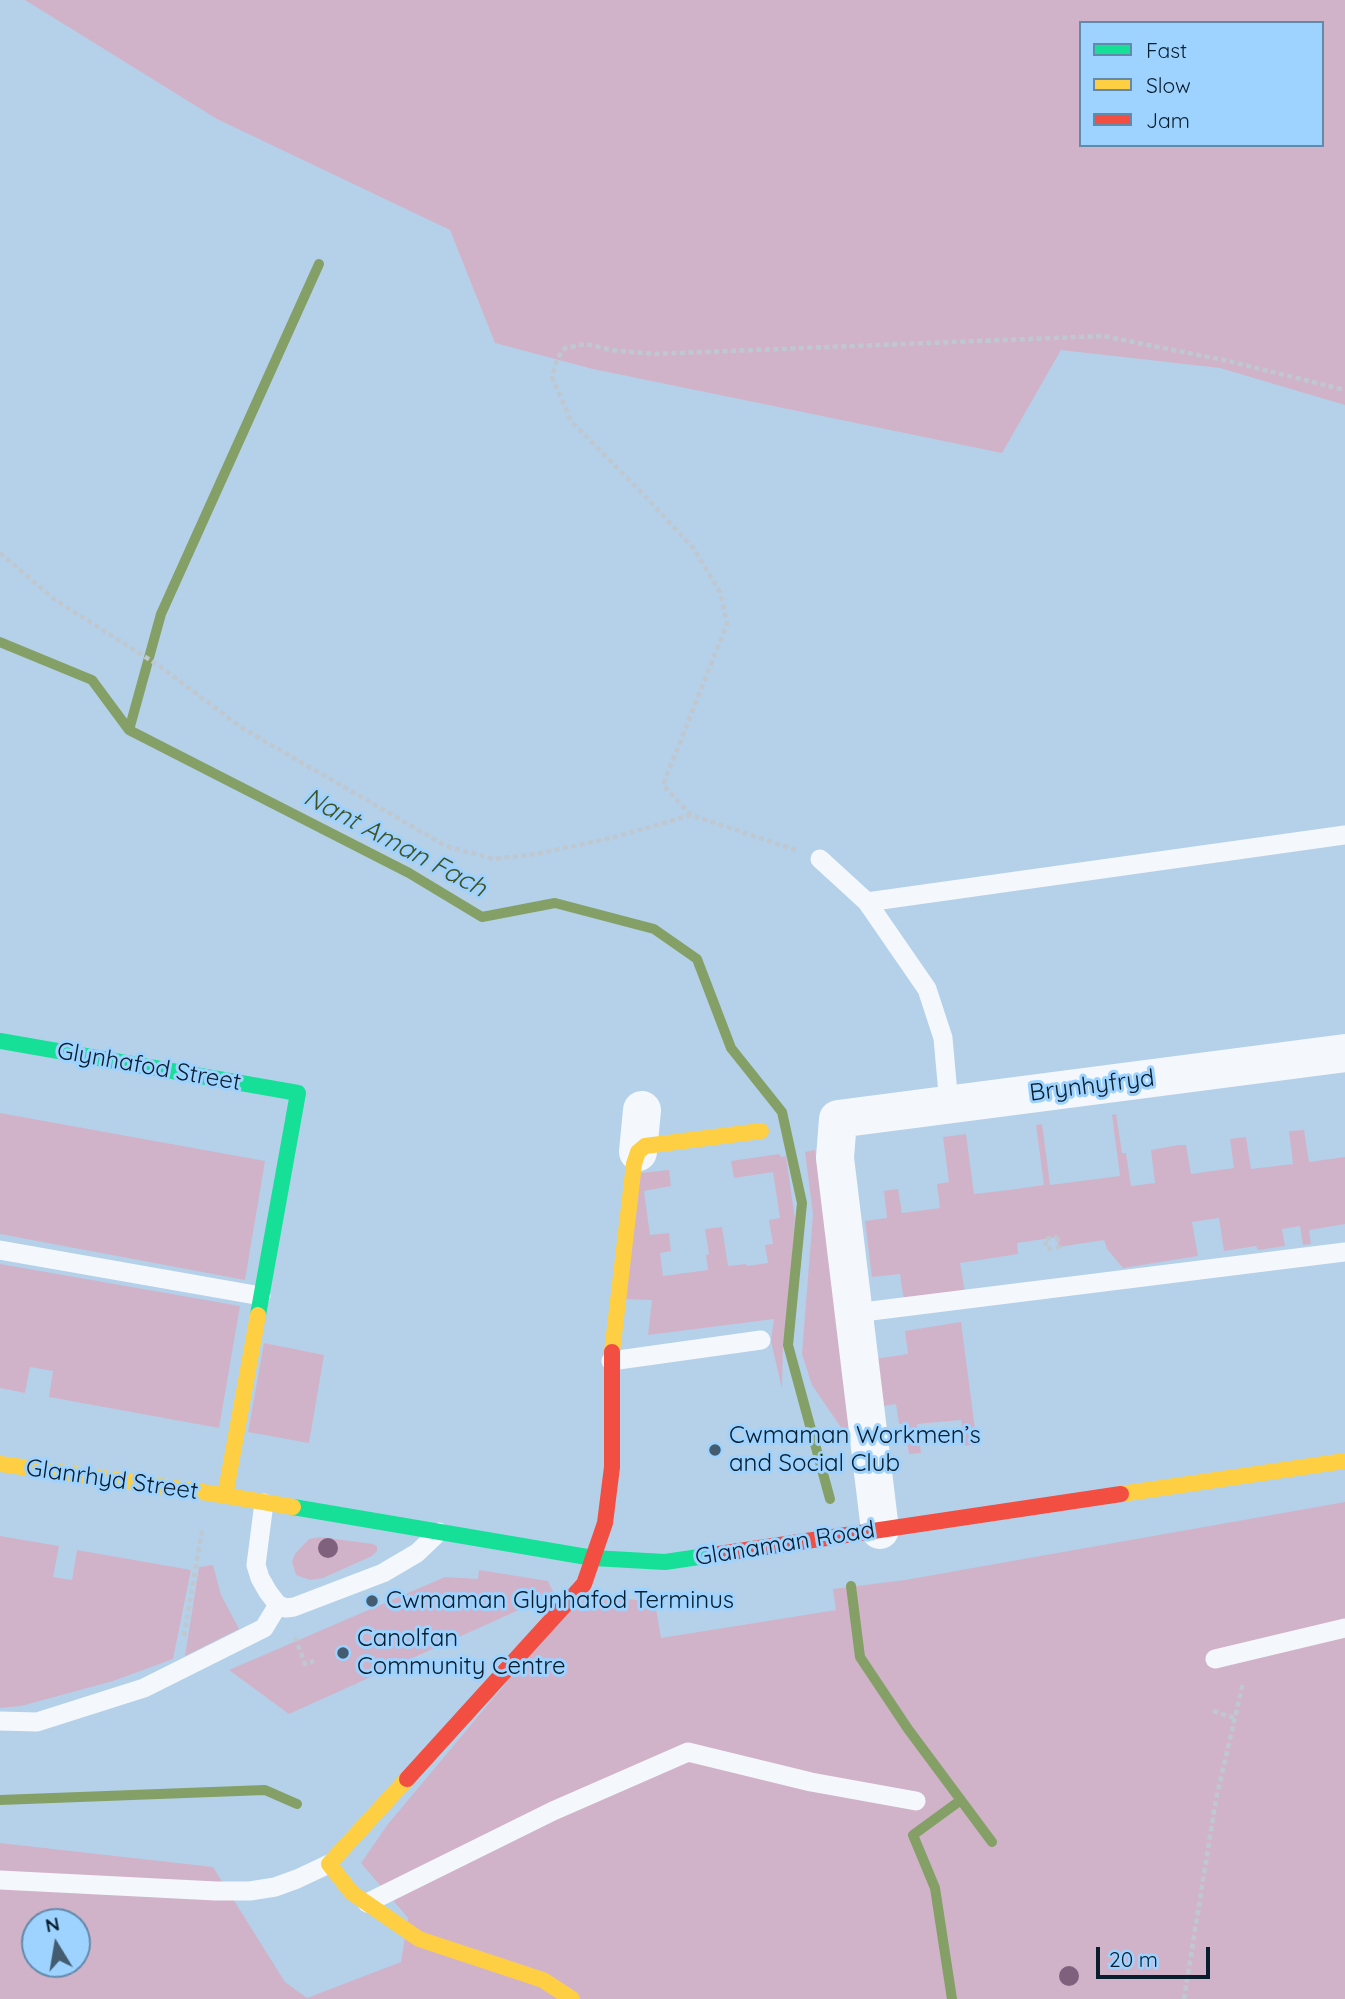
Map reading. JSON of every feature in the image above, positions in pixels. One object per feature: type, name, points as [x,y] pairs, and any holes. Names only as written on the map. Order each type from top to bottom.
[{"type":"street","name":"Glynhafod Street","points":[[0,1041],[298,1093],[261,1296]]},
{"type":"street","name":"Brynhyfryd","points":[[855,1313],[835,1158],[838,1119],[1345,1053]]},
{"type":"street","points":[[572,1999],[543,1980],[419,1939],[352,1893],[328,1864],[584,1584],[605,1523],[612,1467],[611,1361],[642,1110]]},
{"type":"street","points":[[638,1152],[645,1146],[761,1131]]},
{"type":"street","points":[[217,1495],[261,1296]]},
{"type":"street","points":[[855,1313],[880,1530]]},
{"type":"street","name":"Glanaman Road","points":[[217,1495],[593,1558],[665,1562],[1345,1461]]},
{"type":"street","name":"Glanrhyd Street","points":[[0,1464],[217,1495]]},
{"type":"lane","points":[[867,902],[1345,835]]},
{"type":"lane","points":[[820,859],[867,902],[927,989],[943,1038],[949,1105]]},
{"type":"lane","points":[[0,1250],[261,1296]]},
{"type":"lane","points":[[855,1313],[1345,1252]]},
{"type":"lane","points":[[611,1361],[761,1340]]},
{"type":"lane","points":[[264,1503],[256,1564],[260,1578],[278,1605],[286,1608],[383,1573],[417,1553],[439,1531]]},
{"type":"lane","points":[[0,1721],[37,1722],[144,1688],[264,1628],[278,1605]]},
{"type":"lane","points":[[1215,1660],[1345,1628]]},
{"type":"lane","points":[[367,1903],[553,1811],[688,1752],[811,1782],[916,1801]]},
{"type":"lane","points":[[0,1880],[250,1891],[275,1887],[328,1864]]},
{"type":"path","points":[[820,859],[691,815],[663,785],[727,624],[720,593],[687,542],[571,421],[552,377],[557,359],[565,348],[586,344],[611,350],[653,354],[1103,336],[1224,360],[1345,390]]},
{"type":"path","points":[[0,553],[54,599],[158,665],[242,728],[446,846],[493,859],[536,854],[611,838],[691,815]]},
{"type":"path","points":[[179,1671],[217,1495]]},
{"type":"path","points":[[295,1637],[305,1664],[314,1661]]},
{"type":"path","points":[[1184,1999],[1216,1799],[1250,1651]]},
{"type":"path","points":[[1213,1711],[1235,1718]]},
{"type":"shaded area","points":[[25,0],[1345,0],[1345,405],[1220,368],[1061,350],[1002,453],[593,369],[495,343],[450,230],[217,119]]},
{"type":"shaded area","points":[[0,1113],[265,1161],[245,1280],[0,1234]]},
{"type":"shaded area","points":[[1116,1114],[1131,1186],[1155,1183],[1151,1150],[1179,1145],[1186,1145],[1191,1174],[1234,1168],[1230,1139],[1246,1137],[1251,1169],[1293,1164],[1289,1131],[1304,1130],[1309,1162],[1345,1157],[1345,1224],[1309,1230],[1311,1244],[1303,1245],[1300,1226],[1282,1229],[1285,1246],[1258,1250],[1256,1246],[1224,1251],[1219,1218],[1192,1222],[1198,1256],[1123,1268],[1107,1249],[1104,1240],[1059,1247],[1057,1237],[1017,1243],[1018,1254],[960,1263],[965,1292],[904,1301],[900,1274],[872,1277],[865,1221],[887,1218],[884,1191],[898,1189],[902,1213],[940,1208],[937,1184],[949,1182],[943,1137],[966,1134],[974,1194],[1044,1185],[1036,1125],[1042,1124],[1050,1185],[1120,1176],[1112,1115]]},
{"type":"shaded area","points":[[815,1150],[853,1427],[842,1429],[812,1385],[802,1354],[813,1214],[805,1152]]},
{"type":"shaded area","points":[[779,1154],[781,1157],[786,1156],[795,1219],[787,1329],[783,1341],[782,1389],[771,1341],[774,1319],[648,1335],[652,1300],[626,1299],[640,1173],[669,1170],[671,1186],[644,1191],[650,1235],[669,1233],[671,1251],[660,1253],[663,1276],[708,1270],[706,1255],[709,1254],[705,1229],[722,1227],[728,1266],[747,1266],[768,1263],[765,1245],[773,1244],[769,1220],[780,1218],[773,1172],[734,1178],[731,1161]]},
{"type":"shaded area","points":[[0,1264],[240,1306],[219,1428],[49,1397],[53,1371],[30,1367],[25,1393],[0,1388]]},
{"type":"shaded area","points":[[961,1322],[977,1444],[965,1446],[961,1420],[917,1424],[921,1453],[909,1454],[904,1424],[899,1424],[896,1404],[883,1406],[875,1359],[908,1354],[905,1331]]},
{"type":"shaded area","points":[[264,1343],[324,1355],[309,1443],[248,1432]]},
{"type":"shaded area","points":[[1345,1502],[1345,1999],[0,1999],[0,1843],[213,1867],[285,1982],[307,1998],[401,1962],[408,1918],[361,1863],[388,1824],[582,1592],[655,1603],[661,1638],[836,1610],[833,1589],[905,1580]]},
{"type":"shaded area","points":[[0,1536],[59,1546],[53,1577],[72,1580],[77,1550],[191,1570],[173,1659],[113,1681],[21,1706],[0,1708]]},
{"type":"shaded area","points":[[320,1537],[373,1544],[377,1546],[377,1551],[372,1556],[323,1578],[310,1580],[296,1575],[292,1562],[295,1554],[309,1539]]},
{"type":"shaded area","points":[[213,1565],[221,1595],[239,1629],[185,1656],[199,1567]]},
{"type":"shaded area","points":[[479,1570],[548,1581],[554,1594],[289,1714],[229,1670],[445,1577],[478,1579]]},
{"type":"waterway","points":[[129,730],[161,614],[319,264]]},
{"type":"waterway","name":"Nant Aman Fach","points":[[0,642],[92,680],[129,730],[409,873],[482,917],[555,903],[654,929],[697,959],[731,1048],[782,1112],[802,1203],[788,1345],[830,1499]]},
{"type":"waterway","name":"Nant Aman Fach","points":[[851,1586],[860,1657],[908,1729],[992,1842]]},
{"type":"waterway","points":[[0,1800],[265,1790],[297,1804]]},
{"type":"waterway","points":[[952,1999],[935,1888],[913,1835],[961,1800]]},
{"type":"traffic: fast","points":[[0,1041],[298,1093],[258,1315]]},
{"type":"traffic: fast","points":[[293,1507],[593,1558],[665,1562],[719,1554]]},
{"type":"traffic: slow","points":[[612,1352],[634,1164],[638,1152],[645,1146],[761,1131]]},
{"type":"traffic: slow","points":[[225,1496],[258,1315]]},
{"type":"traffic: slow","points":[[1121,1494],[1345,1461]]},
{"type":"traffic: slow","points":[[0,1464],[293,1507]]},
{"type":"traffic: slow","points":[[407,1779],[329,1864],[352,1893],[419,1939],[543,1980],[572,1999]]},
{"type":"traffic: jam","points":[[407,1779],[584,1584],[605,1523],[612,1467],[612,1352]]},
{"type":"traffic: jam","points":[[719,1554],[1121,1494]]},
{"type":"place","name":"Cwmaman Workmen’s and Social Club","points":[[715,1450]]},
{"type":"place","name":"Cwmaman Glynhafod Terminus","points":[[372,1601]]},
{"type":"place","name":"Canolfan Community Centre","points":[[343,1653]]}]
